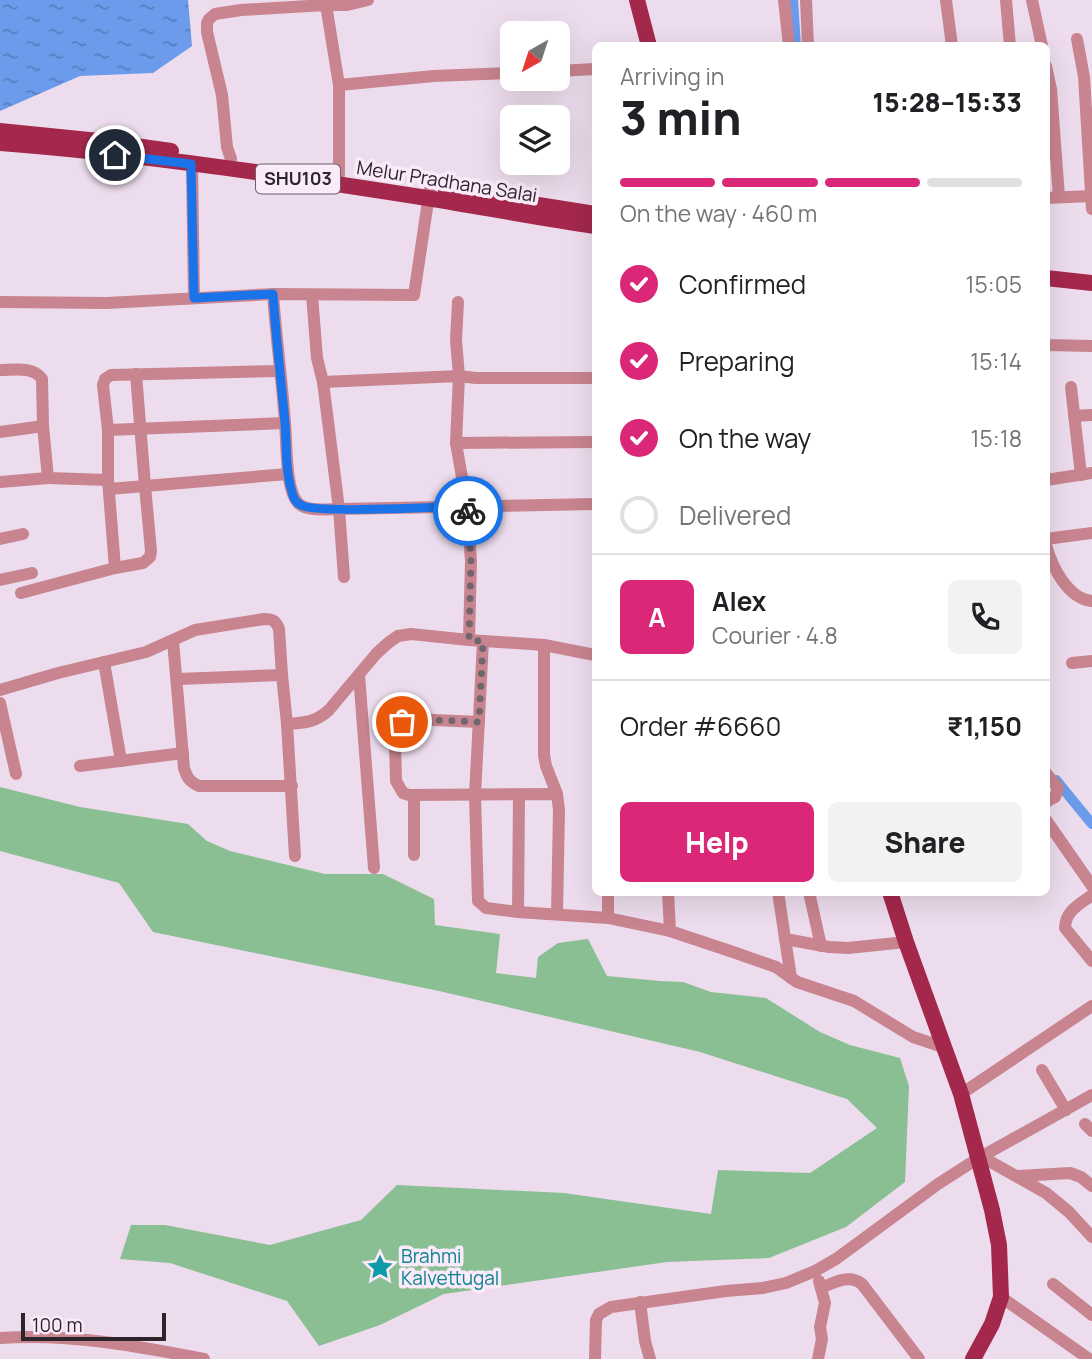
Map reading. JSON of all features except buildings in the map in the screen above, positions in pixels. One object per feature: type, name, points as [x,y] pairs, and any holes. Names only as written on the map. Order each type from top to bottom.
[{"type":"main road","points":[[637,0],[648,42]]},
{"type":"main road","name":"Melur Pradhana Salai","points":[[0,131],[99,141],[339,174],[592,225]]},
{"type":"main road","name":"Melur Pradhana Salai","points":[[0,143],[592,214]]},
{"type":"main road","points":[[1050,268],[1092,272]]},
{"type":"main road","points":[[1050,278],[1092,283]]},
{"type":"main road","points":[[891,896],[961,1094],[980,1158],[999,1245],[1002,1297],[992,1324],[973,1359]]},
{"type":"street","points":[[231,159],[227,147],[222,95],[207,32],[209,19],[215,14],[292,3],[347,5],[368,0]]},
{"type":"street","points":[[784,0],[789,42]]},
{"type":"street","points":[[806,0],[808,42]]},
{"type":"street","points":[[946,0],[951,42]]},
{"type":"street","points":[[1006,0],[1010,42]]},
{"type":"street","points":[[1032,0],[1041,42]]},
{"type":"street","points":[[326,5],[339,85],[339,174]]},
{"type":"street","points":[[1077,38],[1084,77],[1092,209]]},
{"type":"street","points":[[570,70],[592,69]]},
{"type":"street","points":[[339,85],[435,76],[500,74]]},
{"type":"street","points":[[1050,84],[1053,198],[1091,196]]},
{"type":"street","points":[[191,164],[194,298]]},
{"type":"street","points":[[0,302],[107,303],[273,294],[414,295],[429,193]]},
{"type":"street","points":[[273,294],[288,474],[292,493],[300,505],[306,508],[339,509],[592,504]]},
{"type":"street","points":[[312,295],[317,358],[323,382],[339,509],[344,577]]},
{"type":"street","points":[[458,302],[456,443],[467,506],[471,561],[469,640]]},
{"type":"street","points":[[1050,345],[1092,346]]},
{"type":"street","points":[[0,370],[28,370],[39,374],[42,379],[48,478]]},
{"type":"street","points":[[116,568],[108,484],[104,379],[111,375],[279,371]]},
{"type":"street","points":[[21,593],[143,563],[150,557],[136,374]]},
{"type":"street","points":[[323,382],[459,376],[592,378]]},
{"type":"street","points":[[1050,479],[1087,474],[1074,416],[1071,387]]},
{"type":"street","points":[[1074,416],[1092,415]]},
{"type":"street","points":[[108,430],[285,424]]},
{"type":"street","points":[[0,432],[43,426]]},
{"type":"street","points":[[456,443],[592,442]]},
{"type":"street","points":[[0,482],[48,478],[145,486],[288,474]]},
{"type":"street","points":[[1050,538],[1092,533]]},
{"type":"street","points":[[0,539],[23,534]]},
{"type":"street","points":[[1050,555],[1055,568],[1075,595],[1092,601]]},
{"type":"street","points":[[0,580],[32,573]]},
{"type":"street","points":[[0,690],[146,652],[208,627],[272,619],[279,629],[295,856]]},
{"type":"street","points":[[287,724],[320,718],[376,654],[398,636],[411,634],[544,645],[592,654]]},
{"type":"street","points":[[173,641],[187,778],[199,786],[292,786]]},
{"type":"street","points":[[483,641],[475,795],[478,901],[486,908],[608,918],[670,932],[776,967],[791,978],[854,1001],[913,1037],[943,1047]]},
{"type":"street","points":[[544,645],[544,755],[557,794],[559,810],[557,914]]},
{"type":"street","points":[[1072,663],[1092,661]]},
{"type":"street","points":[[104,662],[121,761]]},
{"type":"street","points":[[178,679],[282,675]]},
{"type":"street","points":[[359,675],[374,867]]},
{"type":"street","points":[[0,703],[16,774]]},
{"type":"street","points":[[479,722],[411,719],[402,722],[398,727],[395,742],[396,781],[403,793],[557,794]]},
{"type":"street","points":[[80,766],[183,753]]},
{"type":"street","points":[[1050,777],[1058,788],[1055,797],[1050,800]]},
{"type":"street","points":[[518,912],[519,794]]},
{"type":"street","points":[[414,795],[414,855]]},
{"type":"street","points":[[1050,826],[1092,886]]},
{"type":"street","points":[[1092,895],[1068,915],[1065,928],[1092,961]]},
{"type":"street","points":[[608,896],[608,918]]},
{"type":"street","points":[[668,896],[670,932]]},
{"type":"street","points":[[779,896],[791,978]]},
{"type":"street","points":[[810,896],[821,946]]},
{"type":"street","points":[[785,939],[821,946],[848,947],[906,942]]},
{"type":"street","points":[[961,1094],[1092,1006]]},
{"type":"street","points":[[1042,1070],[1066,1110]]},
{"type":"street","points":[[595,1359],[596,1320],[599,1314],[611,1307],[726,1290],[763,1288],[786,1283],[815,1271],[836,1259],[938,1184],[1092,1095]]},
{"type":"street","points":[[980,1158],[1046,1193],[1069,1212],[1092,1237]]},
{"type":"street","points":[[1018,1176],[1070,1173],[1081,1177],[1092,1186]]},
{"type":"street","points":[[815,1271],[825,1303],[818,1359]]},
{"type":"street","points":[[821,1288],[846,1279],[856,1279],[862,1283],[919,1359]]},
{"type":"street","points":[[1053,1284],[1092,1315]]},
{"type":"street","points":[[1002,1297],[1081,1357]]},
{"type":"street","points":[[640,1302],[650,1359]]},
{"type":"street","points":[[0,1338],[28,1336],[79,1339],[139,1346],[204,1359]]},
{"type":"green space","points":[[0,787],[80,807],[188,824],[207,841],[230,851],[325,874],[383,874],[434,899],[435,925],[500,934],[496,973],[536,978],[538,957],[558,943],[588,939],[607,976],[683,982],[711,992],[766,998],[820,1032],[850,1045],[900,1058],[909,1086],[905,1182],[846,1227],[769,1258],[667,1262],[444,1294],[380,1325],[319,1346],[287,1301],[170,1263],[120,1259],[131,1225],[165,1225],[270,1245],[361,1220],[397,1185],[564,1193],[711,1214],[718,1170],[810,1173],[877,1128],[847,1099],[700,1052],[439,991],[153,932],[119,883],[0,851]]},
{"type":"water","points":[[0,0],[188,0],[192,46],[153,73],[80,76],[0,111]]},
{"type":"waterway","points":[[793,0],[796,42]]},
{"type":"waterway","points":[[1056,780],[1092,824]]},
{"type":"way so far","points":[[402,722],[411,719],[479,722],[483,641],[469,640],[471,561],[468,511]]},
{"type":"place","name":"Brahmi Kalvettugal","points":[[380,1267]]},
{"type":"route","points":[[115,155],[191,164],[194,298],[273,294],[288,474],[295,500],[306,508],[467,506],[468,511]]}]
